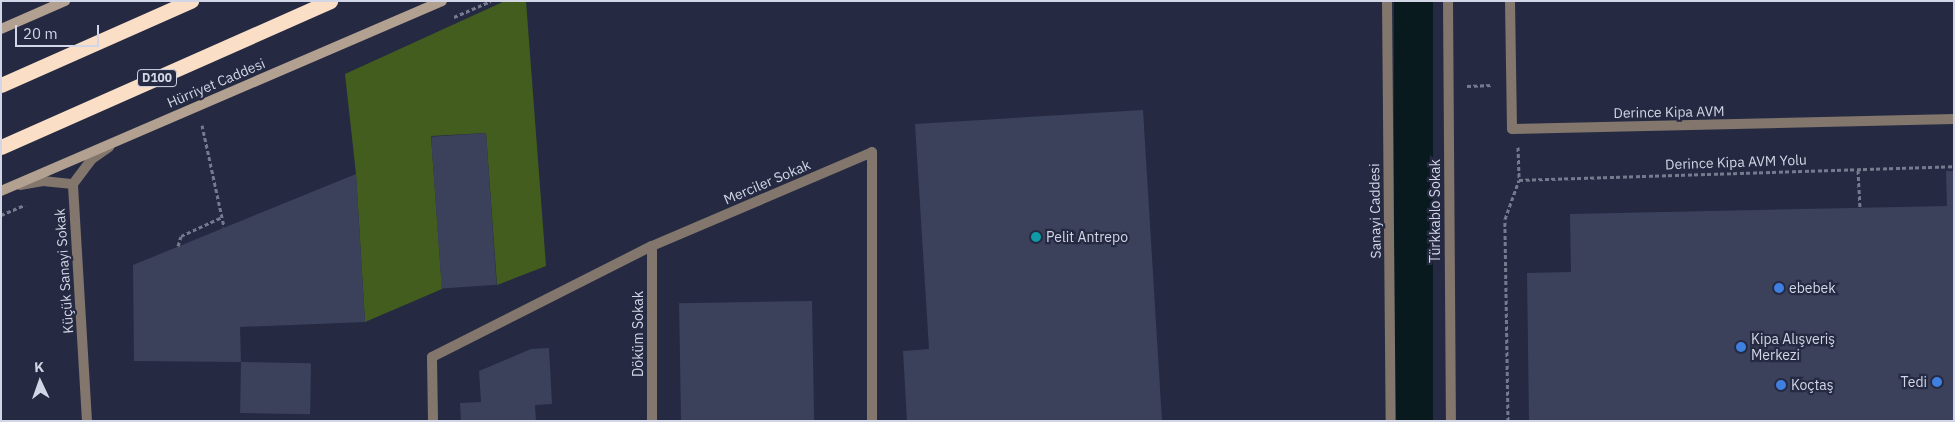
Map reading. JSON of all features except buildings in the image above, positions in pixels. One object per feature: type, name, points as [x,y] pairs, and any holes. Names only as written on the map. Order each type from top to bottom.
[{"type":"highway","points":[[1,85],[191,1]]},
{"type":"highway","name":"D100","points":[[1,147],[330,1]]},
{"type":"main road","points":[[1,29],[65,1]]},
{"type":"main road","name":"Hürriyet Caddesi","points":[[1,191],[442,1]]},
{"type":"street","name":"Sanayi Caddesi","points":[[1387,1],[1391,421]]},
{"type":"street","name":"Türkkablo Sokak","points":[[1448,1],[1451,421]]},
{"type":"street","points":[[1510,1],[1512,129],[1518,130]]},
{"type":"street","name":"Derince Kipa AVM","points":[[1518,130],[1954,119]]},
{"type":"street","points":[[12,186],[43,181],[73,184],[92,159],[118,140]]},
{"type":"street","name":"Merciler Sokak","points":[[433,421],[432,357],[652,246],[872,152],[872,421]]},
{"type":"street","name":"Küçük Sanayi Sokak","points":[[73,184],[87,421]]},
{"type":"street","name":"Döküm Sokak","points":[[652,246],[652,421]]},
{"type":"path","points":[[1459,87],[1512,84]]},
{"type":"path","points":[[202,125],[224,227]]},
{"type":"path","points":[[1508,421],[1505,219],[1519,180],[1518,130]]},
{"type":"path","name":"Derince Kipa AVM Yolu","points":[[1519,180],[1954,166]]},
{"type":"path","points":[[1858,170],[1860,208]]},
{"type":"path","points":[[178,246],[181,236],[222,217]]},
{"type":"green space","points":[[505,1],[526,1],[546,266],[497,285],[486,133],[431,136],[442,289],[365,322],[356,174],[345,74]]},
{"type":"shaded area","points":[[1394,1],[1433,1],[1433,421],[1394,421]]},
{"type":"place","name":"Pelit Antrepo","points":[[1036,237]]},
{"type":"place","name":"ebebek","points":[[1779,288]]},
{"type":"place","name":"Kipa Alışveriş Merkezi","points":[[1741,347]]},
{"type":"place","name":"Tedi","points":[[1937,382]]},
{"type":"place","name":"Koçtaş","points":[[1781,385]]}]
